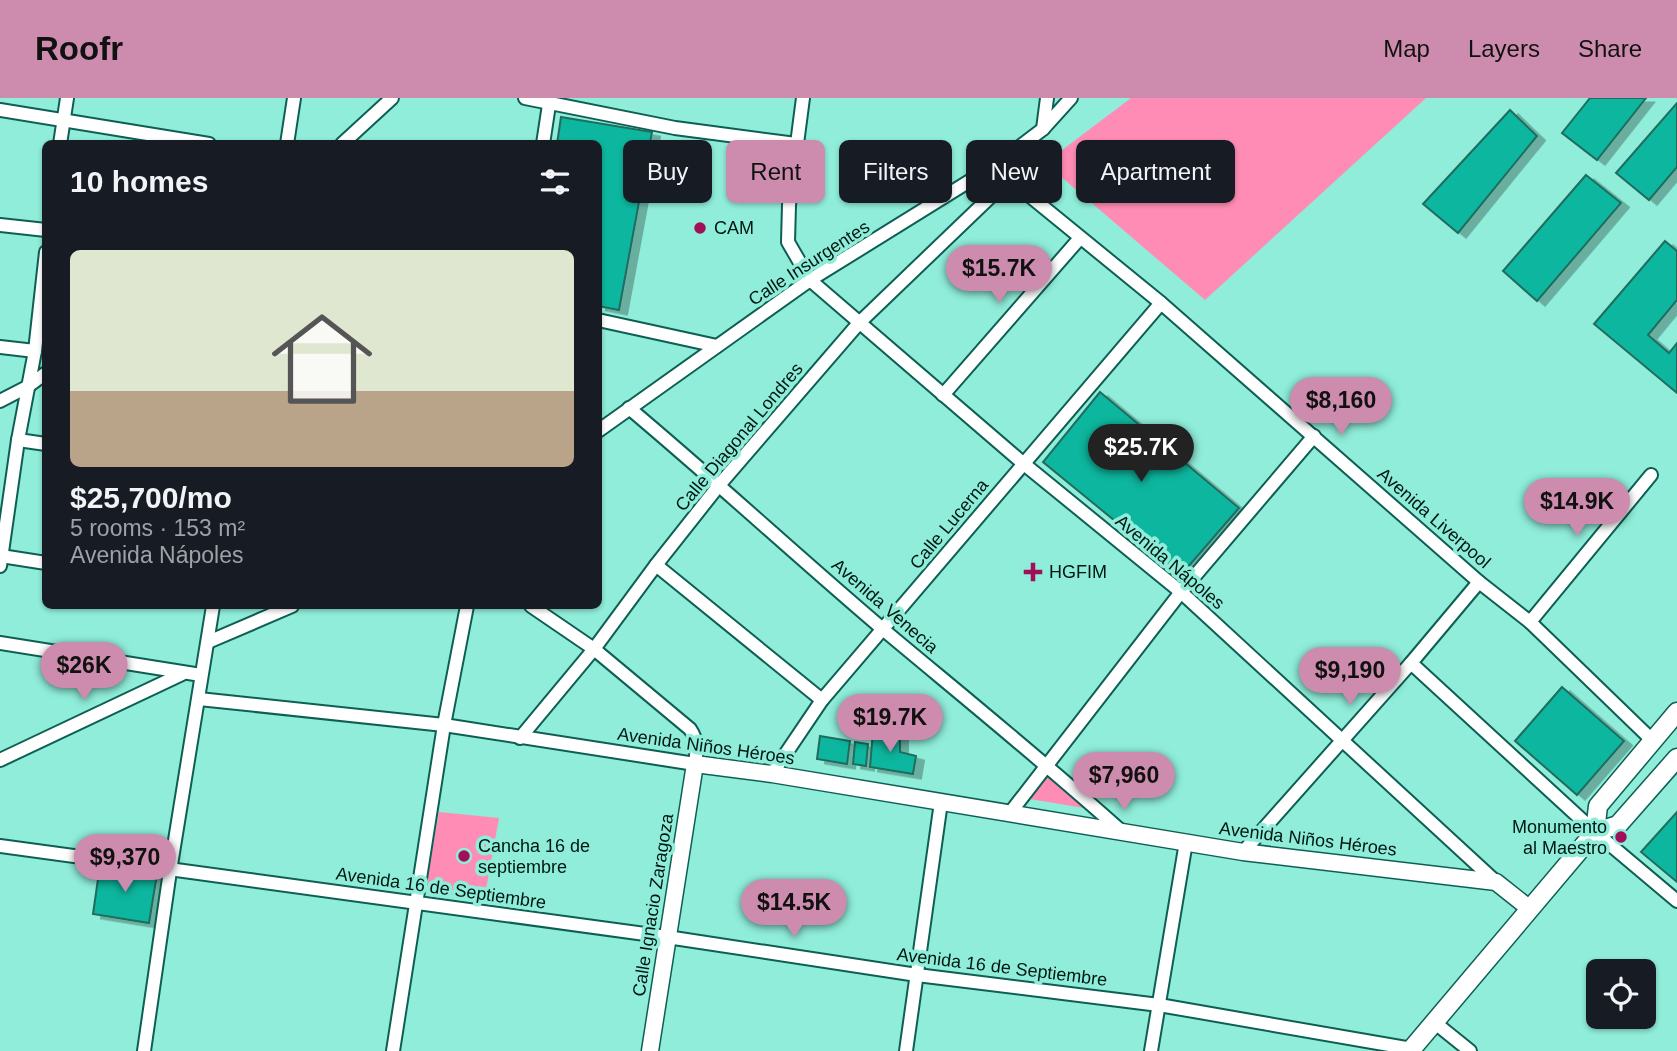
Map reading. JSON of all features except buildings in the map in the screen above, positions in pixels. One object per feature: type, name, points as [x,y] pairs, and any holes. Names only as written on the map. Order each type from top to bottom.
[{"type":"main road","points":[[1595,832],[1598,806],[1677,712]]},
{"type":"main road","points":[[1411,1050],[1595,832],[1618,825],[1677,758]]},
{"type":"street","points":[[62,140],[67,98]]},
{"type":"street","points":[[288,140],[294,98]]},
{"type":"street","points":[[346,140],[392,98]]},
{"type":"street","points":[[525,98],[549,100],[675,128],[766,140]]},
{"type":"street","name":"Avenida Nápoles","points":[[797,140],[803,98]]},
{"type":"street","points":[[1043,129],[1047,98]]},
{"type":"street","points":[[1043,129],[1071,98]]},
{"type":"street","points":[[544,140],[549,100]]},
{"type":"street","points":[[0,110],[185,140]]},
{"type":"street","name":"Calle Insurgentes","points":[[1029,140],[1043,129]]},
{"type":"street","name":"Calle Insurgentes","points":[[602,429],[810,280],[966,183]]},
{"type":"street","name":"Avenida Nápoles","points":[[789,203],[788,242],[810,280],[1024,464],[1181,592],[1496,882]]},
{"type":"street","name":"Calle Diagonal Londres","points":[[520,738],[594,649],[720,484],[859,323],[984,203]]},
{"type":"street","name":"Avenida Liverpool","points":[[1038,203],[1161,303],[1479,582],[1530,622],[1653,741]]},
{"type":"street","points":[[0,225],[42,230]]},
{"type":"street","points":[[943,395],[1080,238]]},
{"type":"street","points":[[42,288],[35,351],[18,440],[1,561],[42,563]]},
{"type":"street","name":"Calle Lucerna","points":[[772,774],[822,700],[1161,303]]},
{"type":"street","points":[[602,321],[717,346]]},
{"type":"street","points":[[0,346],[35,351]]},
{"type":"street","points":[[0,401],[42,376]]},
{"type":"street","name":"Avenida Venecia","points":[[629,408],[1120,830]]},
{"type":"street","points":[[1010,813],[1181,592],[1314,436]]},
{"type":"street","points":[[18,440],[42,443]]},
{"type":"street","points":[[1530,622],[1651,475]]},
{"type":"street","points":[[656,565],[822,700]]},
{"type":"street","points":[[1243,852],[1344,740],[1479,582]]},
{"type":"street","points":[[144,1051],[213,609]]},
{"type":"street","points":[[208,642],[285,609]]},
{"type":"street","points":[[393,1051],[443,725],[466,609]]},
{"type":"street","points":[[535,609],[594,649],[690,729],[697,748],[695,764]]},
{"type":"street","points":[[0,643],[201,675]]},
{"type":"street","points":[[1411,663],[1595,832],[1677,901]]},
{"type":"street","points":[[0,760],[182,673]]},
{"type":"street","name":"Avenida Niños Héroes","points":[[199,699],[443,725],[772,774],[1243,852],[1496,882]]},
{"type":"street","name":"Calle Ignacio Zaragoza","points":[[650,1051],[695,764]]},
{"type":"street","points":[[906,1051],[941,802]]},
{"type":"street","points":[[1151,1051],[1186,842]]},
{"type":"street","name":"Avenida 16 de Septiembre","points":[[0,846],[667,937],[917,975],[1159,1004],[1411,1050]]},
{"type":"street","points":[[1496,882],[1530,909]]},
{"type":"street","points":[[1434,1023],[1470,1051]]},
{"type":"shaded area","points":[[1131,98],[1426,98],[1205,300],[1092,203],[1235,203],[1235,140],[1076,140],[1076,190],[1062,178],[1062,150]]},
{"type":"shaded area","points":[[1048,773],[1090,809],[1030,799]]},
{"type":"shaded area","name":"Cancha 16 de septiembre","points":[[439,812],[499,818],[484,900],[425,890]]},
{"type":"place","name":"CAM","points":[[700,228]]},
{"type":"place","name":"HGFIM","points":[[1033,572]]},
{"type":"place","name":"Monumento al Maestro","points":[[1621,837]]},
{"type":"place","name":"Cancha 16 de septiembre","points":[[464,856]]}]
